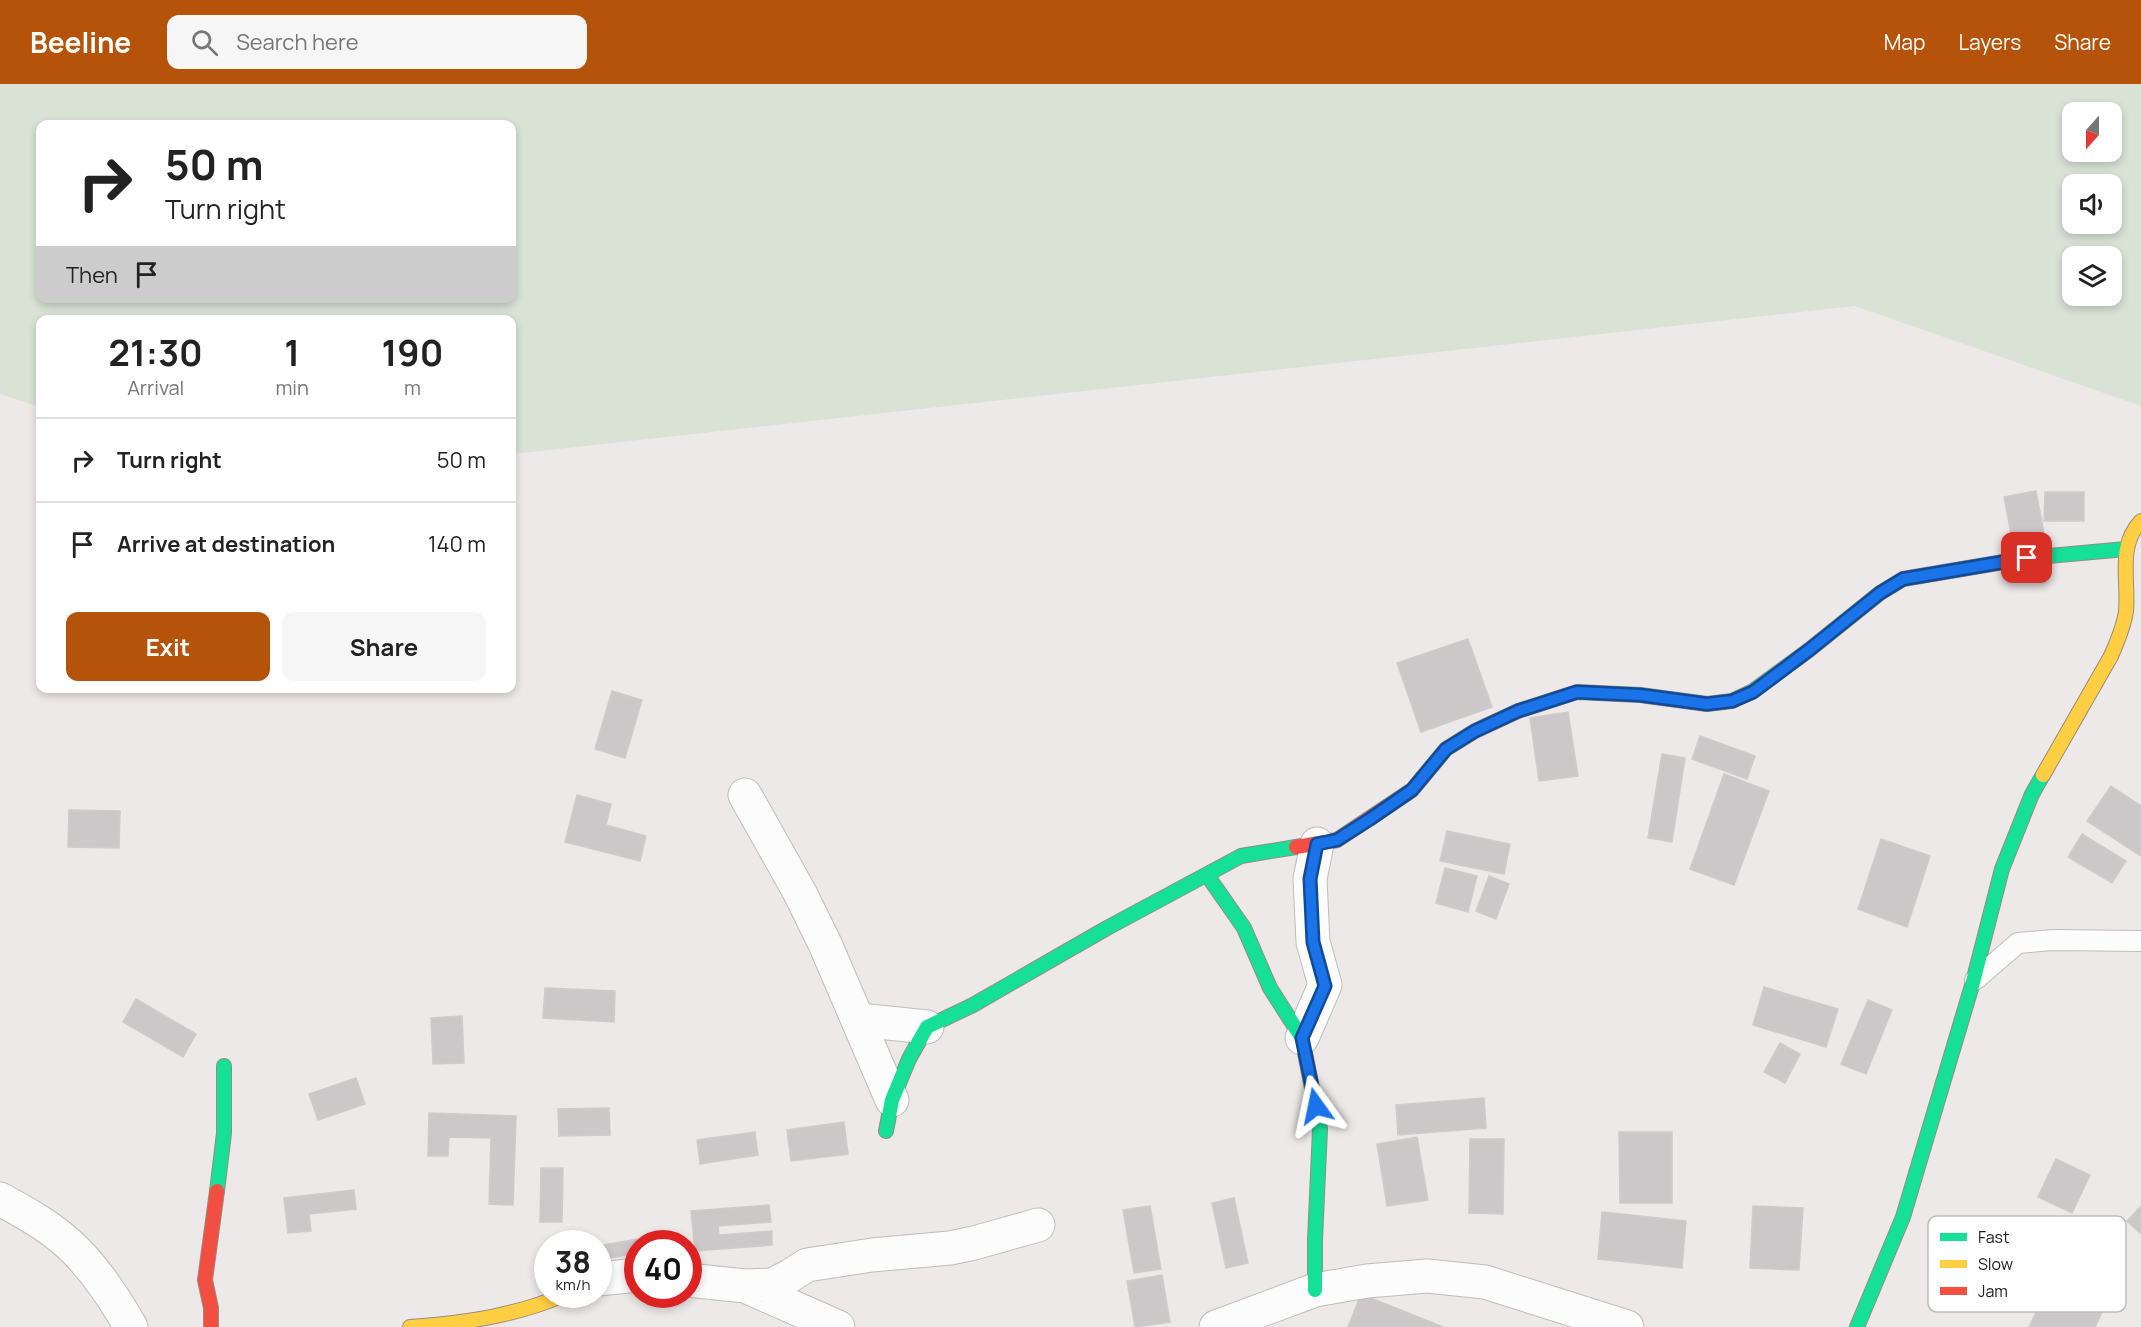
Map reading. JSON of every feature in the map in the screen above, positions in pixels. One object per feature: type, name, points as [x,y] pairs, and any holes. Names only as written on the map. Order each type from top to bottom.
[{"type":"street","points":[[1857,1327],[1903,1217],[1973,981],[2002,869],[2032,794],[2111,656],[2121,633],[2127,607],[2126,549],[2135,525],[2141,520]]},
{"type":"street","points":[[859,1020],[927,1027],[973,1005],[1107,928],[1241,856],[1337,840],[1412,790],[1446,749],[1475,731],[1518,711],[1577,692],[1640,695],[1707,704],[1732,701],[1753,692],[1880,593],[1903,579],[2027,558],[2126,549]]},
{"type":"street","points":[[745,795],[800,894],[859,1020],[889,1115]]},
{"type":"street","points":[[1302,1038],[1325,986],[1313,942],[1310,879],[1317,844]]},
{"type":"street","points":[[1208,875],[1244,928],[1270,988],[1302,1038],[1320,1129],[1315,1290]]},
{"type":"street","points":[[889,1115],[909,1059],[927,1027]]},
{"type":"street","points":[[211,1327],[211,1308],[205,1280],[224,1133],[224,1066]]},
{"type":"street","points":[[0,1199],[30,1215],[64,1239],[117,1303],[131,1327]]},
{"type":"street","points":[[702,1281],[745,1286],[772,1285],[807,1265],[872,1255],[974,1244],[1038,1226]]},
{"type":"street","points":[[1216,1327],[1315,1290],[1367,1281],[1427,1276],[1485,1282],[1627,1327]]},
{"type":"street","points":[[745,1286],[838,1327]]},
{"type":"street","points":[[410,1327],[482,1324],[534,1307]]},
{"type":"lane","points":[[1973,981],[2018,943],[2053,940],[2141,941]]},
{"type":"shaded area","points":[[0,84],[2141,84],[2141,406],[1855,306],[516,454],[516,315],[36,315],[36,406],[0,394]]},
{"type":"building","points":[[2036,491],[2047,549],[2015,555],[2004,497]]},
{"type":"building","points":[[2045,492],[2084,492],[2084,521],[2044,521]]},
{"type":"building","points":[[1468,639],[1492,707],[1421,732],[1397,663]]},
{"type":"building","points":[[612,691],[642,700],[625,758],[595,749]]},
{"type":"building","points":[[1568,712],[1578,776],[1539,781],[1530,718]]},
{"type":"building","points":[[1700,736],[1755,756],[1747,779],[1692,759]]},
{"type":"building","points":[[1662,754],[1685,758],[1672,842],[1648,838]]},
{"type":"building","points":[[1724,774],[1769,791],[1734,885],[1690,869]]},
{"type":"building","points":[[2111,786],[2141,806],[2141,856],[2087,821]]},
{"type":"building","points":[[577,795],[611,804],[606,825],[646,836],[640,861],[565,842]]},
{"type":"building","points":[[69,810],[120,811],[119,848],[68,847]]},
{"type":"building","points":[[1447,831],[1510,844],[1504,874],[1440,861]]},
{"type":"building","points":[[2082,834],[2126,861],[2112,883],[2068,857]]},
{"type":"building","points":[[1881,839],[1930,856],[1907,927],[1858,909]]},
{"type":"building","points":[[1445,868],[1477,876],[1468,912],[1436,903]]},
{"type":"building","points":[[1489,876],[1509,884],[1496,919],[1476,911]]},
{"type":"building","points":[[1764,987],[1838,1009],[1826,1047],[1753,1025]]},
{"type":"building","points":[[545,988],[615,991],[614,1022],[543,1018]]},
{"type":"building","points":[[136,999],[196,1034],[183,1057],[123,1022]]},
{"type":"building","points":[[1868,1000],[1892,1010],[1866,1074],[1841,1064]]},
{"type":"building","points":[[462,1016],[464,1063],[433,1064],[431,1018]]},
{"type":"building","points":[[1780,1043],[1800,1054],[1785,1083],[1764,1072]]},
{"type":"building","points":[[356,1078],[365,1104],[318,1120],[309,1094]]},
{"type":"building","points":[[1484,1098],[1486,1128],[1398,1135],[1396,1105]]},
{"type":"building","points":[[609,1108],[610,1135],[559,1136],[558,1109]]},
{"type":"building","points":[[429,1113],[516,1116],[513,1205],[489,1204],[491,1138],[449,1137],[448,1156],[428,1156]]},
{"type":"building","points":[[844,1122],[848,1154],[791,1161],[787,1130]]},
{"type":"building","points":[[755,1132],[758,1155],[700,1164],[697,1140]]},
{"type":"building","points":[[1619,1132],[1672,1132],[1672,1203],[1620,1203]]},
{"type":"building","points":[[1417,1137],[1428,1200],[1387,1206],[1377,1144]]},
{"type":"building","points":[[1470,1139],[1504,1139],[1503,1214],[1469,1213]]},
{"type":"building","points":[[2056,1159],[2090,1175],[2072,1213],[2038,1197]]},
{"type":"building","points":[[541,1168],[563,1168],[562,1222],[540,1222]]},
{"type":"building","points":[[354,1190],[356,1209],[309,1214],[311,1231],[288,1233],[284,1198]]},
{"type":"building","points":[[1234,1198],[1248,1263],[1226,1268],[1212,1203]]},
{"type":"building","points":[[769,1205],[771,1222],[718,1226],[719,1235],[772,1231],[772,1245],[702,1250],[702,1230],[693,1230],[691,1211]]},
{"type":"building","points":[[1150,1206],[1161,1269],[1134,1273],[1123,1210]]},
{"type":"building","points":[[1753,1206],[1803,1208],[1799,1270],[1750,1268]]},
{"type":"building","points":[[2141,1206],[2141,1231],[2140,1233],[2127,1221]]},
{"type":"building","points":[[1602,1212],[1686,1221],[1682,1268],[1598,1259]]},
{"type":"building","points":[[624,1241],[624,1255],[612,1258],[612,1244]]},
{"type":"building","points":[[1162,1275],[1170,1322],[1135,1327],[1127,1281]]},
{"type":"building","points":[[1361,1294],[1443,1327],[1348,1327]]},
{"type":"building","points":[[2036,1312],[2102,1312],[2095,1327],[2029,1327]]},
{"type":"traffic: fast","points":[[1422,778],[1446,749],[1475,731],[1518,711],[1577,692],[1640,695],[1707,704],[1732,701],[1753,691],[1880,593],[1903,579],[2027,558],[2126,549]]},
{"type":"traffic: fast","points":[[1857,1327],[1903,1217],[1973,982],[2002,869],[2032,794],[2043,775]]},
{"type":"traffic: fast","points":[[886,1131],[892,1100],[909,1059],[927,1027],[973,1005],[1107,928],[1241,856],[1296,847]]},
{"type":"traffic: fast","points":[[1207,875],[1244,928],[1270,988],[1302,1038],[1320,1129],[1315,1290]]},
{"type":"traffic: fast","points":[[217,1191],[224,1133],[224,1066]]},
{"type":"traffic: slow","points":[[2043,775],[2118,640],[2126,611],[2126,552],[2129,541],[2141,521]]},
{"type":"traffic: slow","points":[[410,1327],[490,1317],[534,1306]]},
{"type":"traffic: jam","points":[[1296,847],[1337,840],[1412,790],[1422,778]]},
{"type":"traffic: jam","points":[[211,1327],[211,1308],[205,1280],[217,1191]]},
{"type":"route","points":[[1316,1106],[1302,1038],[1325,986],[1313,942],[1310,879],[1317,844],[1337,840],[1370,819],[1412,790],[1446,749],[1475,731],[1518,711],[1577,692],[1640,695],[1707,704],[1732,701],[1753,692],[1880,593],[1903,579],[2027,558]]}]
